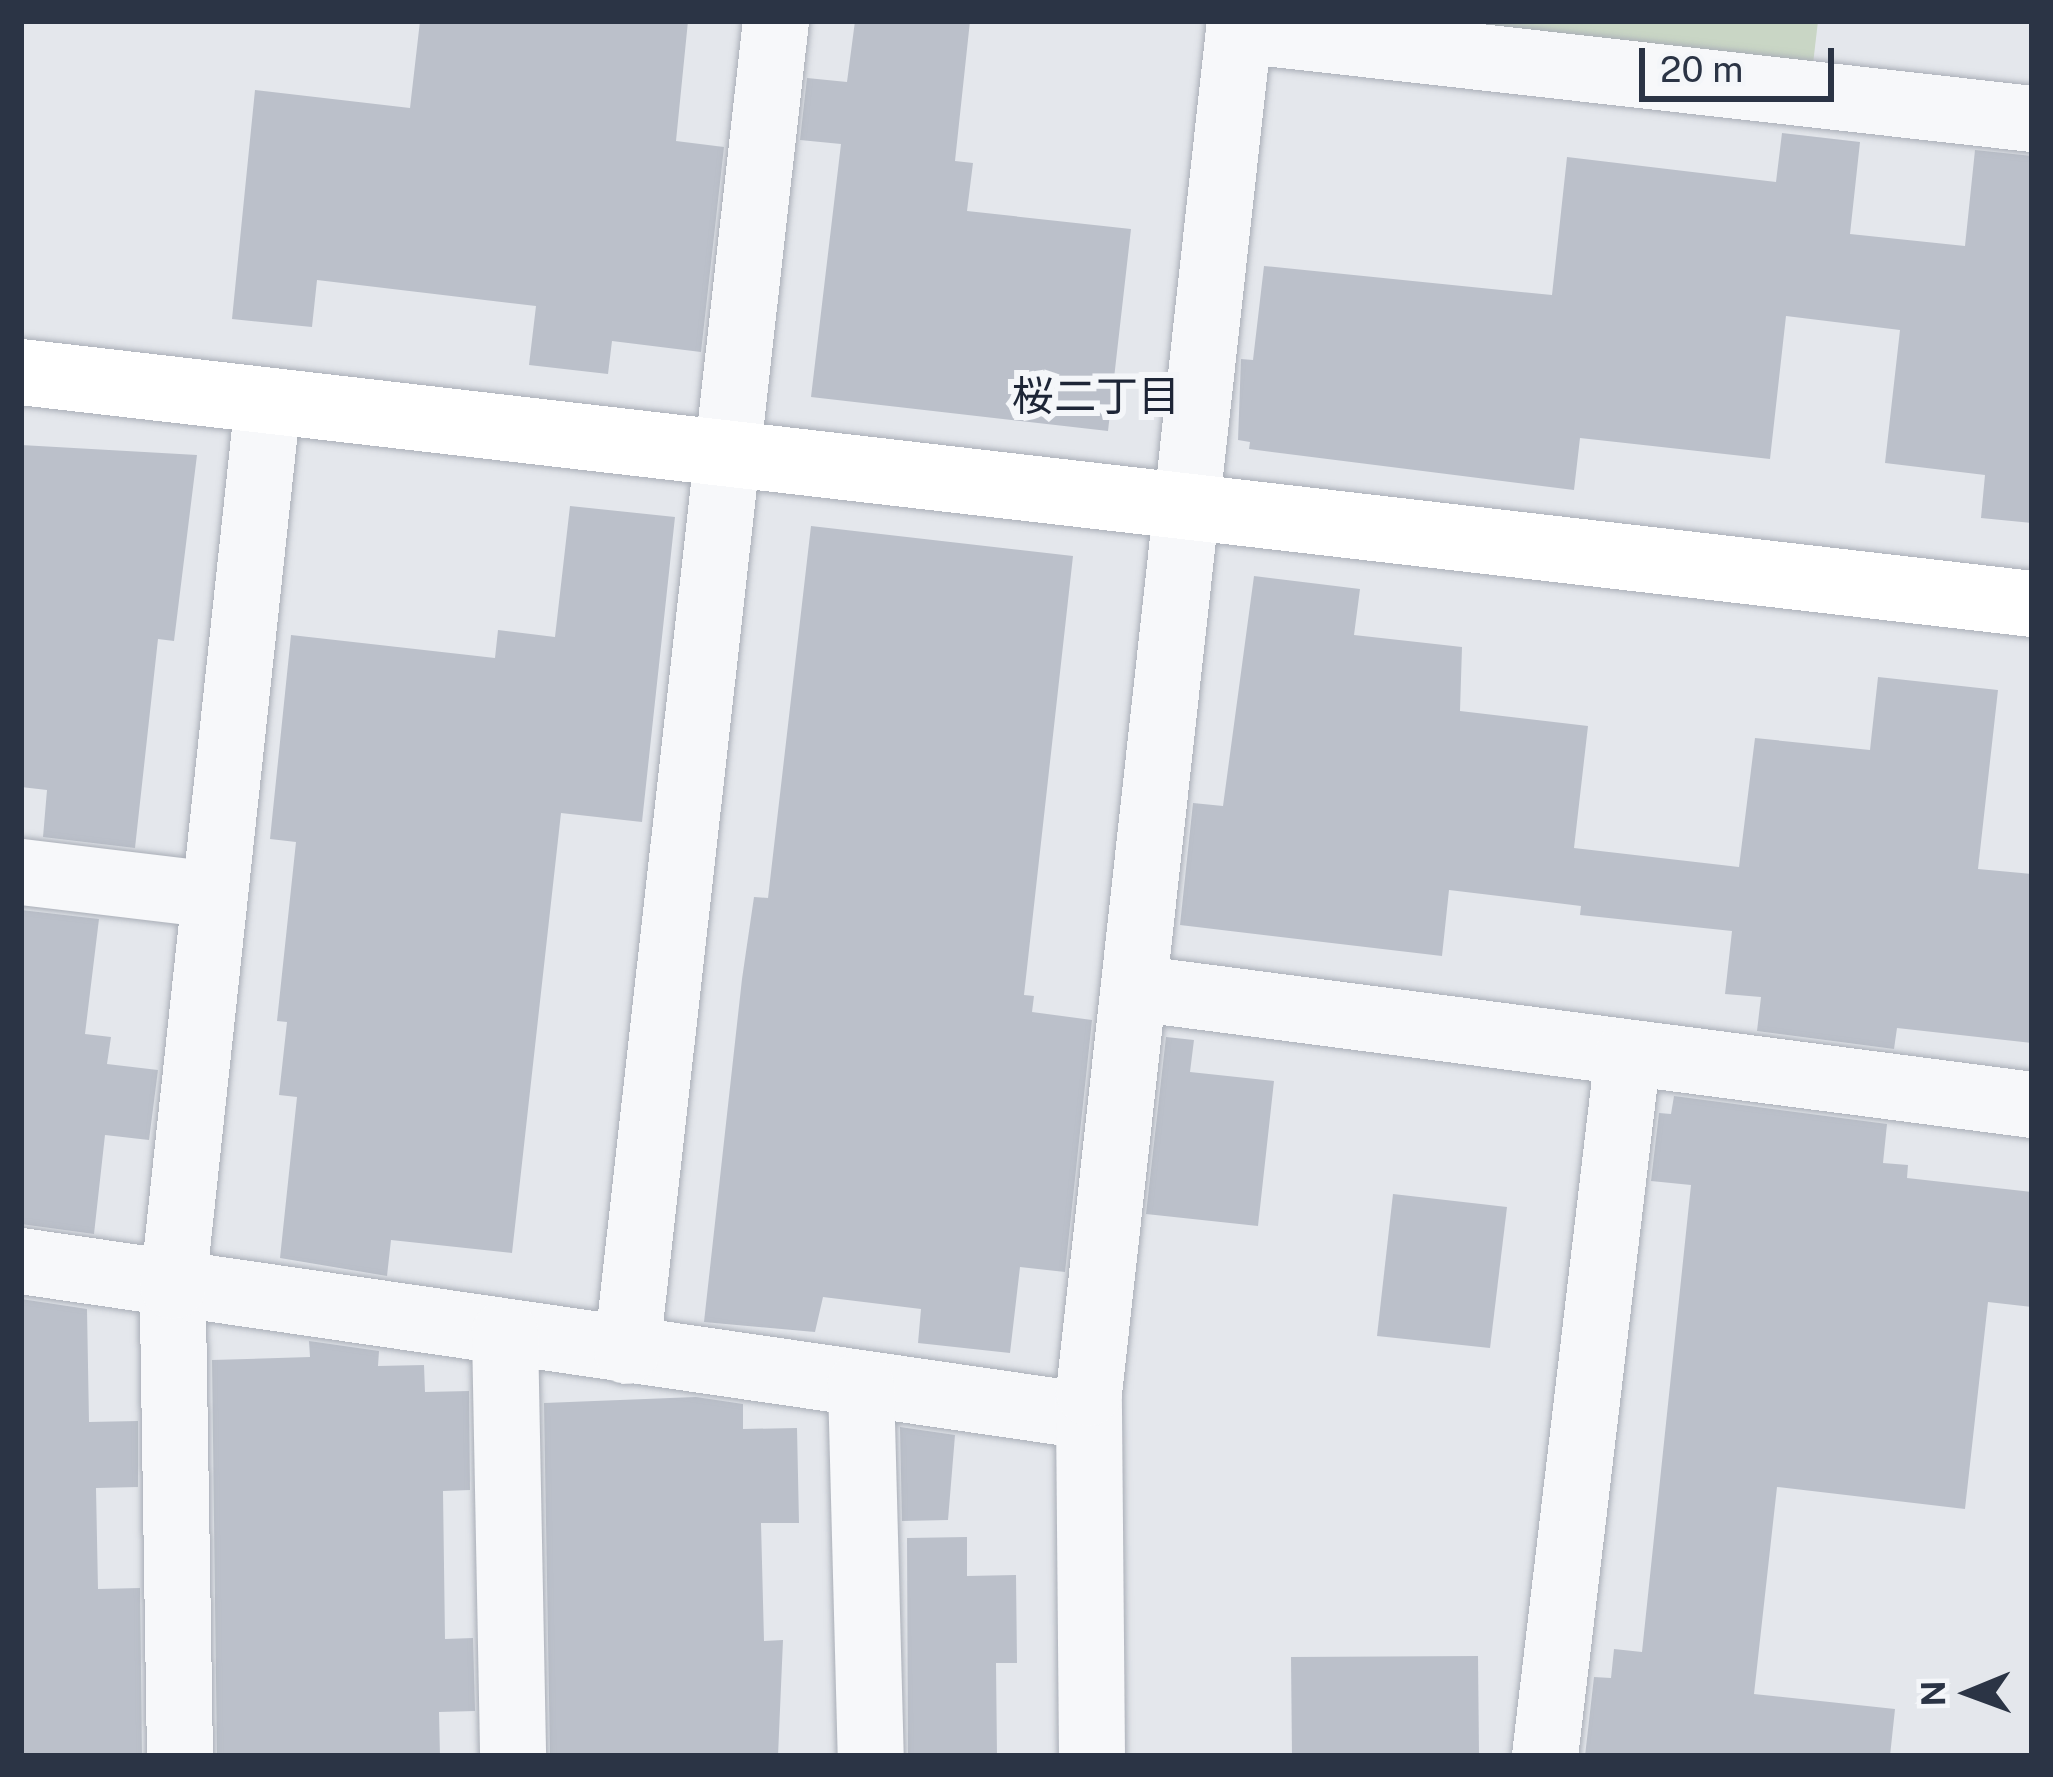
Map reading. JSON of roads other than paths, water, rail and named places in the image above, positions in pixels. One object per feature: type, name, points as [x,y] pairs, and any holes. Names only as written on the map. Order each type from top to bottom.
[{"type":"street","points":[[627,1351],[776,21]]},
{"type":"street","points":[[1092,1756],[1088,1417],[1239,25],[2032,119]]},
{"type":"street","points":[[21,372],[2032,604]]},
{"type":"street","points":[[180,1756],[173,1286],[268,401]]},
{"type":"street","points":[[21,872],[215,896]]},
{"type":"street","points":[[1134,988],[2032,1105]]},
{"type":"street","points":[[1544,1756],[1628,1054]]},
{"type":"street","points":[[21,1262],[1088,1417]]},
{"type":"street","points":[[505,1334],[513,1756]]},
{"type":"street","points":[[861,1384],[871,1756]]},
{"type":"district","name":"桜二丁目","points":[[1096,396]]}]
